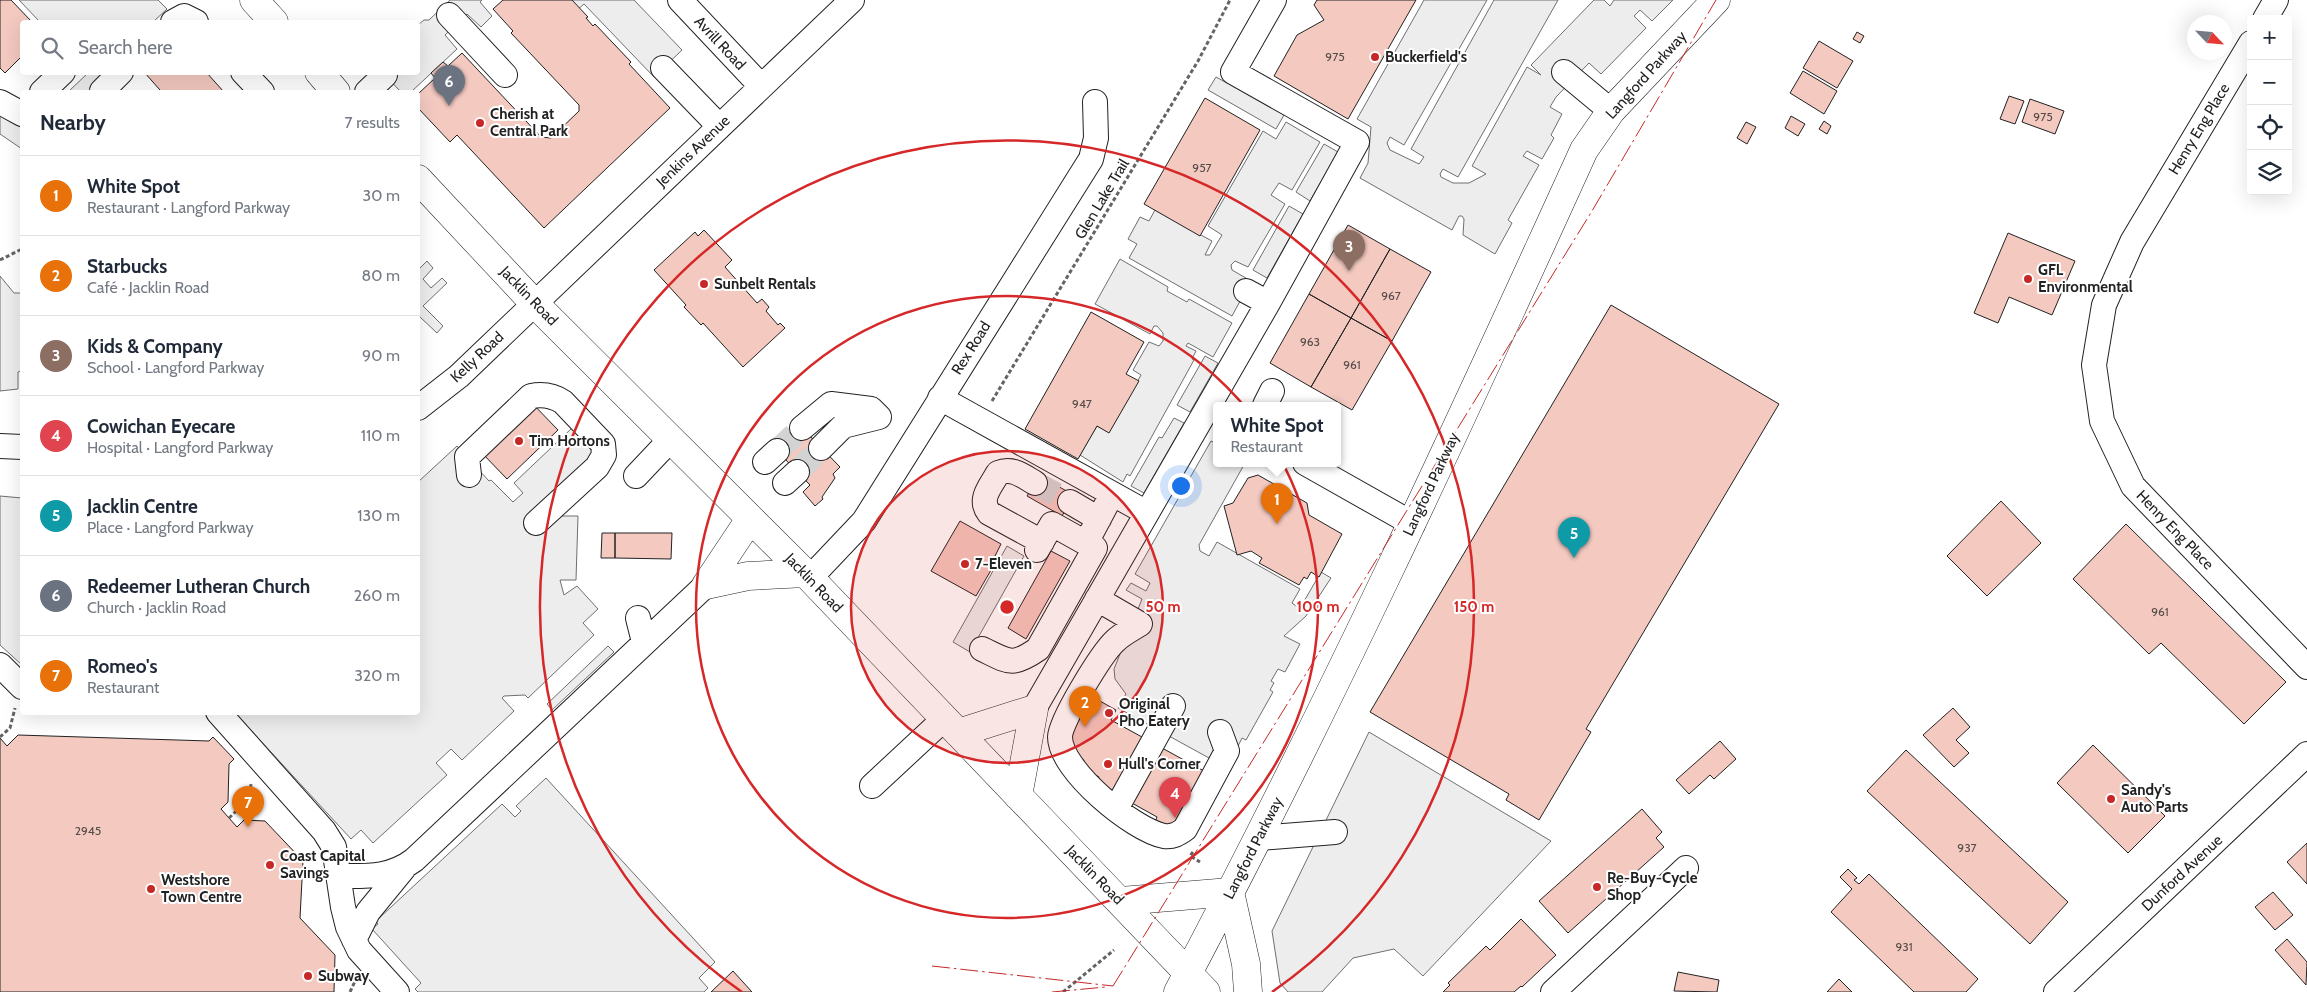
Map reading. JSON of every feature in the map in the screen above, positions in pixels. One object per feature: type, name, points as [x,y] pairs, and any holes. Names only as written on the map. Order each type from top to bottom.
[{"type":"main road","points":[[254,0],[272,20]]},
{"type":"main road","name":"Langford Parkway","points":[[1191,986],[1230,892],[1259,838],[1413,524],[1584,150],[1611,111],[1716,0]]},
{"type":"main road","points":[[321,75],[334,90]]},
{"type":"main road","name":"Jacklin Road","points":[[420,181],[534,302],[807,576],[1121,902],[1191,986]]},
{"type":"main road","points":[[706,585],[750,519]]},
{"type":"main road","points":[[706,585],[748,576],[807,576]]},
{"type":"main road","points":[[951,726],[1034,709],[1018,796]]},
{"type":"main road","points":[[1121,902],[1230,892],[1246,964],[1248,992]]},
{"type":"street","name":"Avrill Road","points":[[680,0],[761,86]]},
{"type":"street","name":"Jenkins Avenue","points":[[534,302],[852,0]]},
{"type":"street","points":[[1214,402],[1227,352],[1268,303],[1357,142],[1301,121],[1233,72],[1274,0]]},
{"type":"street","points":[[2267,15],[2276,0]]},
{"type":"street","points":[[449,15],[505,75]]},
{"type":"street","points":[[177,20],[184,16],[192,20]]},
{"type":"street","name":"Henry Eng Place","points":[[2247,50],[2132,242],[2104,305],[2094,365],[2102,421],[2133,486],[2307,667]]},
{"type":"street","points":[[664,68],[719,126]]},
{"type":"street","points":[[1564,72],[1611,111]]},
{"type":"street","points":[[44,90],[60,75]]},
{"type":"street","points":[[103,90],[118,75]]},
{"type":"street","points":[[246,75],[260,90]]},
{"type":"street","points":[[369,90],[385,75]]},
{"type":"street","points":[[0,102],[20,113]]},
{"type":"street","name":"Rex Road","points":[[807,576],[864,520],[1091,159],[1096,138],[1095,102]]},
{"type":"street","points":[[1246,291],[1268,303]]},
{"type":"street","name":"Kelly Road","points":[[420,406],[459,376],[534,302]]},
{"type":"street","points":[[469,475],[467,457],[531,396],[538,395],[557,398],[563,402],[603,444],[604,455],[597,467],[536,523]]},
{"type":"street","points":[[940,398],[1103,483],[1146,513]]},
{"type":"street","points":[[802,428],[831,404],[871,408],[878,417],[843,426],[821,448]]},
{"type":"street","points":[[1034,709],[1146,513],[1212,410]]},
{"type":"street","points":[[636,476],[670,440]]},
{"type":"street","points":[[0,446],[20,447]]},
{"type":"street","points":[[1312,467],[1413,524]]},
{"type":"street","points":[[982,649],[1008,662],[1023,659],[1038,649],[1095,548],[1052,524],[1039,546],[989,513],[984,506],[984,501],[998,473],[1013,470],[1035,483]]},
{"type":"street","points":[[1086,543],[1099,519],[1103,483]]},
{"type":"street","points":[[1070,502],[1099,519]]},
{"type":"street","points":[[354,940],[368,912],[404,868],[706,585]]},
{"type":"street","points":[[1065,601],[1093,607],[1140,624],[1114,641],[1092,673],[1063,723],[1060,738],[1065,756],[1078,775],[1116,809],[1135,822],[1163,836],[1175,836],[1185,830],[1227,751],[1220,732]]},
{"type":"street","points":[[638,618],[644,642]]},
{"type":"street","points":[[0,665],[20,684]]},
{"type":"street","points":[[1116,809],[1173,706]]},
{"type":"street","points":[[221,715],[324,831],[334,847],[343,907],[354,940],[359,950],[397,992]]},
{"type":"street","points":[[872,786],[951,726]]},
{"type":"street","name":"Dunford Avenue","points":[[2056,992],[2307,754]]},
{"type":"street","points":[[1259,838],[1335,832]]},
{"type":"street","points":[[338,876],[385,875],[404,868]]},
{"type":"street","points":[[1553,992],[1686,868]]},
{"type":"path","name":"Glen Lake Trail","points":[[989,407],[1198,61],[1230,0]]},
{"type":"path","points":[[0,260],[20,250]]},
{"type":"path","points":[[0,737],[10,728],[20,693]]},
{"type":"path","points":[[229,818],[250,798],[252,749]]},
{"type":"path","points":[[1063,992],[1114,950]]},
{"type":"shaded area","points":[[19,0],[158,0],[167,9],[155,20],[38,20]]},
{"type":"shaded area","points":[[450,0],[482,0],[480,2],[492,16],[481,27],[467,14],[445,35],[457,49],[413,90],[399,90],[385,75],[420,75],[420,23],[424,20],[429,20]]},
{"type":"shaded area","points":[[564,0],[634,0],[682,50],[654,77],[584,4],[575,12]]},
{"type":"shaded area","points":[[1424,0],[1487,0],[1404,145],[1390,137],[1387,143],[1390,150],[1419,164],[1424,157],[1411,149],[1494,0],[1558,0],[1458,177],[1443,169],[1440,174],[1441,177],[1453,183],[1469,183],[1486,174],[1472,166],[1527,67],[1541,75],[1531,65],[1594,0],[1604,0],[1610,6],[1614,0],[1673,0],[1652,21],[1640,10],[1634,16],[1646,28],[1601,74],[1589,63],[1556,97],[1550,107],[1562,114],[1551,135],[1554,138],[1542,159],[1527,151],[1523,156],[1539,165],[1508,220],[1512,223],[1495,254],[1463,235],[1464,219],[1462,216],[1459,216],[1452,230],[1360,178],[1368,163],[1371,127],[1357,119]]},
{"type":"shaded area","points":[[86,75],[100,75],[116,90],[70,90]]},
{"type":"shaded area","points":[[1216,77],[1284,115],[1276,129],[1208,90]]},
{"type":"shaded area","points":[[0,115],[20,127],[20,148],[0,134]]},
{"type":"shaded area","points":[[1286,122],[1320,142],[1292,190],[1279,183],[1271,195],[1285,204],[1248,267],[1235,261],[1231,265],[1232,270],[1251,281],[1232,316],[1129,258],[1137,244],[1128,239],[1140,217],[1149,221],[1155,210],[1212,241],[1205,255],[1210,255],[1222,235],[1208,226],[1263,131],[1276,139]]},
{"type":"shaded area","points":[[1324,144],[1338,152],[1310,201],[1296,192]]},
{"type":"shaded area","points":[[1289,206],[1303,214],[1267,278],[1253,270]]},
{"type":"shaded area","points":[[1120,259],[1168,287],[1167,291],[1187,302],[1189,299],[1232,323],[1213,357],[1188,343],[1186,346],[1196,351],[1192,359],[1194,360],[1130,476],[1127,474],[1123,482],[1080,455],[1097,426],[1109,432],[1141,375],[1133,370],[1149,342],[1159,346],[1163,341],[1163,333],[1157,326],[1154,326],[1150,334],[1095,304]]},
{"type":"shaded area","points":[[427,261],[433,268],[423,279],[431,288],[442,278],[447,283],[423,306],[443,326],[437,333],[420,317],[420,268]]},
{"type":"shaded area","points":[[0,276],[14,293],[20,293],[20,372],[18,372],[18,389],[0,391]]},
{"type":"shaded area","points":[[1205,356],[1218,363],[1190,412],[1177,405]]},
{"type":"shaded area","points":[[1174,418],[1184,423],[1144,493],[1131,486],[1159,437],[1162,438]]},
{"type":"shaded area","points":[[572,428],[595,452],[559,516],[578,516],[576,580],[560,580],[564,595],[577,586],[598,609],[583,623],[594,635],[528,698],[525,695],[504,696],[502,698],[514,711],[462,760],[451,749],[436,763],[447,775],[373,843],[361,830],[351,839],[237,715],[420,715],[420,480],[457,446],[489,481],[491,480],[513,502],[523,493],[514,483]]},
{"type":"shaded area","points":[[1211,441],[1213,442],[1213,467],[1243,467],[1199,545],[1200,551],[1209,556],[1217,542],[1300,589],[1292,603],[1296,606],[1303,603],[1321,572],[1331,578],[1306,616],[1284,636],[1300,644],[1285,672],[1278,669],[1271,681],[1274,683],[1270,690],[1273,692],[1246,740],[1242,738],[1234,754],[1217,745],[1209,758],[1118,708],[1126,694],[1115,679],[1114,669],[1142,599],[1126,590],[1131,583],[1146,591],[1150,583],[1135,574]]},
{"type":"shaded area","points":[[0,496],[20,498],[20,663],[0,645]]},
{"type":"shaded area","points":[[1007,546],[1024,556],[970,652],[953,642]]},
{"type":"shaded area","points":[[608,646],[614,652],[552,710],[547,704]]},
{"type":"shaded area","points":[[1369,732],[1551,841],[1423,976],[1394,949],[1353,958],[1322,992],[1288,992],[1280,983],[1272,931]]},
{"type":"shaded area","points":[[546,778],[715,962],[699,978],[708,988],[704,992],[418,992],[415,989],[421,983],[372,929],[378,924],[376,921],[502,804],[515,817],[521,811],[516,806]]},
{"type":"building","points":[[0,0],[11,0],[30,20],[20,20],[20,58],[5,73],[0,68]]},
{"type":"building","name":"Cherish at Central Park","points":[[503,0],[572,0],[588,17],[586,18],[593,26],[595,24],[631,62],[629,64],[670,108],[544,228],[457,135],[450,142],[420,110],[420,92],[435,78],[431,73],[443,62],[448,66],[462,53],[541,137],[551,138],[579,111],[579,105],[511,33],[513,31],[493,9]]},
{"type":"building","points":[[1317,0],[1416,0],[1348,119],[1274,76],[1297,35],[1324,20],[1314,5]]},
{"type":"building","points":[[1857,32],[1864,36],[1860,43],[1853,39]]},
{"type":"building","points":[[1819,41],[1853,61],[1837,88],[1803,68]]},
{"type":"building","points":[[1803,71],[1837,91],[1824,114],[1790,93]]},
{"type":"building","points":[[147,75],[209,75],[222,90],[160,90]]},
{"type":"building","points":[[2009,96],[2024,101],[2015,124],[2000,119]]},
{"type":"building","points":[[1205,98],[1260,130],[1200,236],[1144,204]]},
{"type":"building","points":[[2030,99],[2064,111],[2055,134],[2022,122]]},
{"type":"building","points":[[1791,116],[1805,124],[1798,136],[1785,128]]},
{"type":"building","points":[[1824,121],[1831,126],[1827,134],[1819,129]]},
{"type":"building","points":[[1746,122],[1756,127],[1747,144],[1737,138]]},
{"type":"building","points":[[1348,225],[1390,249],[1351,318],[1309,294]]},
{"type":"building","name":"Sunbelt Rentals","points":[[704,230],[732,260],[725,267],[757,303],[762,299],[769,307],[766,311],[778,325],[780,323],[785,328],[743,367],[703,323],[701,325],[684,307],[686,305],[654,270],[695,232],[698,236]]},
{"type":"building","name":"GFL Environmental","points":[[2008,233],[2075,261],[2052,315],[2009,297],[1998,323],[1974,313]]},
{"type":"building","points":[[1390,249],[1431,272],[1392,341],[1351,318]]},
{"type":"building","points":[[1309,294],[1351,318],[1311,387],[1270,363]]},
{"type":"building","points":[[1611,305],[1779,404],[1586,729],[1591,732],[1539,820],[1506,800],[1509,794],[1370,712]]},
{"type":"building","points":[[1091,312],[1144,342],[1126,374],[1139,381],[1109,433],[1097,426],[1078,459],[1025,429]]},
{"type":"building","points":[[1351,318],[1392,341],[1352,410],[1341,402],[1311,387]]},
{"type":"building","name":"Tim Hortons","points":[[531,402],[558,430],[507,479],[480,451]]},
{"type":"building","points":[[797,423],[808,434],[784,458],[772,446]]},
{"type":"building","points":[[808,434],[840,467],[833,474],[835,478],[822,497],[823,499],[815,506],[803,492],[810,485],[784,458]]},
{"type":"building","points":[[1258,475],[1307,503],[1309,515],[1342,534],[1319,577],[1311,572],[1307,579],[1304,577],[1299,585],[1259,563],[1262,558],[1251,551],[1237,555],[1224,506],[1233,503],[1248,478]]},
{"type":"building","points":[[1039,476],[1074,495],[1062,516],[1027,496]]},
{"type":"building","points":[[2001,501],[2041,543],[1987,596],[1947,556]]},
{"type":"building","name":"7-Eleven","points":[[960,521],[1001,544],[995,556],[998,558],[976,596],[931,571]]},
{"type":"building","points":[[2126,524],[2286,682],[2244,724],[2161,643],[2149,654],[2073,579]]},
{"type":"building","points":[[602,533],[615,533],[615,558],[601,558]]},
{"type":"building","points":[[615,533],[672,533],[671,559],[615,558]]},
{"type":"building","points":[[1051,551],[1070,561],[1026,639],[1008,628]]},
{"type":"building","name":"Hull's Corner","points":[[1089,695],[1116,710],[1111,720],[1204,771],[1172,831],[1155,822],[1157,817],[1096,783],[1099,777],[1081,767],[1084,760],[1076,756],[1067,736]]},
{"type":"building","points":[[1953,708],[1970,727],[1956,740],[1969,753],[1954,767],[1923,735]]},
{"type":"building","name":"Westshore Town Centre","points":[[18,735],[209,741],[213,737],[234,759],[229,764],[228,802],[221,809],[237,827],[244,820],[265,821],[303,861],[300,918],[335,955],[334,992],[0,992],[0,738],[7,746]]},
{"type":"building","points":[[1720,741],[1736,759],[1714,779],[1710,775],[1689,794],[1676,780]]},
{"type":"building","name":"Sandy's Auto Parts","points":[[2093,745],[2165,816],[2128,853],[2057,783]]},
{"type":"building","points":[[1906,750],[2068,902],[2030,944],[1867,791]]},
{"type":"building","points":[[1642,809],[1662,832],[1656,838],[1664,847],[1568,933],[1539,901]]},
{"type":"building","points":[[2307,843],[2307,884],[2287,862]]},
{"type":"building","points":[[1848,869],[1857,878],[1854,880],[1859,884],[1869,874],[1978,979],[1966,992],[1914,992],[1831,912],[1852,889],[1840,877]]},
{"type":"building","points":[[2273,892],[2293,915],[2275,930],[2255,907]]},
{"type":"building","points":[[1521,919],[1556,955],[1522,987],[1514,992],[1443,992],[1450,985],[1448,983],[1486,946],[1490,950]]},
{"type":"building","points":[[2287,939],[2307,962],[2306,985],[2275,950]]},
{"type":"building","points":[[733,971],[752,992],[711,992]]},
{"type":"building","points":[[1678,972],[1719,980],[1717,992],[1674,991]]},
{"type":"building","points":[[1839,979],[1852,992],[1827,992]]},
{"type":"tunnel","points":[[777,451],[802,428]]},
{"type":"tunnel","points":[[797,472],[821,448]]},
{"type":"tunnel","points":[[1035,483],[1070,502]]},
{"type":"power","points":[[1113,986],[1592,211],[1716,0]]},
{"type":"power","points":[[932,966],[1113,986]]},
{"type":"power","points":[[1052,992],[1106,987]]},
{"type":"place","name":"Buckerfield's","points":[[1375,57]]},
{"type":"place","name":"Redeemer Lutheran Church","points":[[449,106]]},
{"type":"place","name":"Cherish at Central Park","points":[[480,123]]},
{"type":"place","name":"Kids & Company","points":[[1349,271]]},
{"type":"place","name":"GFL Environmental","points":[[2028,279]]},
{"type":"place","name":"Sunbelt Rentals","points":[[704,284]]},
{"type":"place","name":"Tim Hortons","points":[[519,441]]},
{"type":"place","name":"White Spot","points":[[1277,524]]},
{"type":"place","name":"Jacklin Centre","points":[[1574,558]]},
{"type":"place","name":"7-Eleven","points":[[965,564]]},
{"type":"place","name":"Original Pho Eatery","points":[[1109,713]]},
{"type":"place","name":"Starbucks","points":[[1085,727]]},
{"type":"place","name":"Hull's Corner","points":[[1108,764]]},
{"type":"place","name":"Sandy's Auto Parts","points":[[2111,799]]},
{"type":"place","name":"Cowichan Eyecare","points":[[1175,818]]},
{"type":"place","name":"Romeo's","points":[[248,827]]},
{"type":"place","name":"Coast Capital Savings","points":[[270,865]]},
{"type":"place","name":"Re-Buy-Cycle Shop","points":[[1597,887]]},
{"type":"place","name":"Westshore Town Centre","points":[[151,889]]},
{"type":"place","name":"Subway","points":[[308,976]]}]
